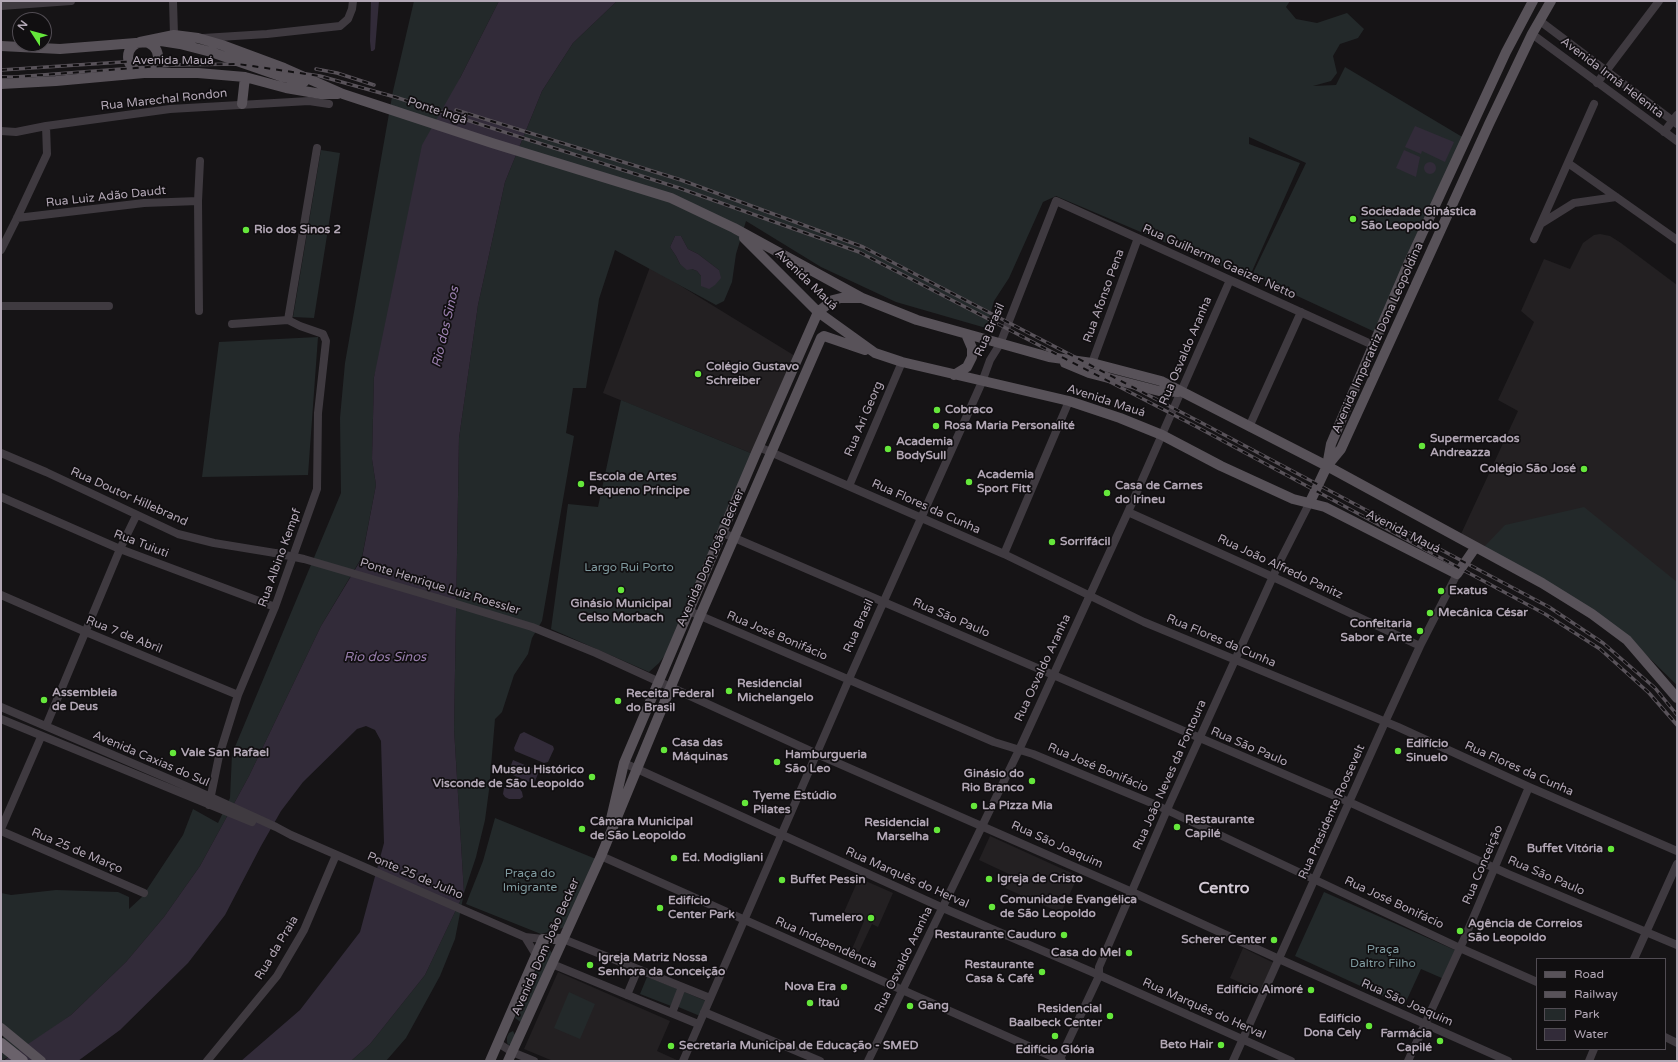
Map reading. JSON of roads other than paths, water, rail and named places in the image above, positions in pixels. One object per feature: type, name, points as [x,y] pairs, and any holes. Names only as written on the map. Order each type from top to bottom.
[{"type":"highway","points":[[2,1045],[22,1061]]},
{"type":"main road","name":"Avenida Imperatriz Dona Leopoldina","points":[[1310,502],[1327,466],[1331,444],[1373,345],[1506,52],[1533,1]]},
{"type":"main road","name":"Avenida Imperatriz Dona Leopoldina","points":[[1327,466],[1342,449],[1448,213],[1532,34],[1551,1]]},
{"type":"main road","name":"Avenida Mauá","points":[[140,42],[174,35],[198,38],[222,45],[270,63],[343,94],[374,104]]},
{"type":"main road","name":"Avenida Mauá","points":[[1,46],[60,49],[160,41],[180,44],[211,52],[282,77],[324,86]]},
{"type":"main road","points":[[140,42],[151,44],[158,53],[158,58],[154,68],[144,73],[131,67],[128,59],[128,54],[132,46],[140,42]]},
{"type":"main road","name":"Avenida Mauá","points":[[1,84],[56,81],[144,73],[198,73],[245,77],[286,88],[321,94],[343,94]]},
{"type":"main road","points":[[242,104],[245,77]]},
{"type":"main road","name":"Ponte Ingá","points":[[374,104],[492,143]]},
{"type":"main road","name":"Avenida Mauá","points":[[492,143],[670,198],[734,228],[862,298],[918,320],[1049,357],[1092,363],[1161,381],[1327,466],[1474,548],[1542,583],[1592,614],[1627,640],[1677,698]]},
{"type":"main road","points":[[1435,208],[1448,213]]},
{"type":"main road","name":"Avenida Mauá","points":[[734,228],[818,312],[875,353],[902,362],[982,382],[1069,401],[1120,418],[1162,435],[1221,466],[1293,499],[1310,502],[1325,507],[1457,574]]},
{"type":"main road","points":[[818,312],[833,300],[841,298],[862,298]]},
{"type":"main road","name":"Avenida Dom João Becker","points":[[606,843],[624,763],[818,312]]},
{"type":"main road","points":[[954,375],[967,367],[972,357],[972,348],[966,334]]},
{"type":"main road","name":"Avenida Dom João Becker","points":[[510,1056],[601,856],[700,616],[822,336],[875,353]]},
{"type":"main road","name":"Avenida Mauá","points":[[1049,357],[1089,373],[1158,391],[1180,392]]},
{"type":"main road","points":[[1457,574],[1474,548]]},
{"type":"main road","points":[[543,939],[563,938]]},
{"type":"main road","points":[[543,939],[552,946],[554,951],[552,964]]},
{"type":"main road","name":"Avenida Dom João Becker","points":[[490,1061],[543,939]]},
{"type":"main road","points":[[504,1030],[511,1026],[521,1033]]},
{"type":"main road","points":[[1,1028],[41,1061]]},
{"type":"street","points":[[1,6],[71,1]]},
{"type":"street","points":[[173,1],[174,35]]},
{"type":"street","points":[[198,38],[267,34],[340,26],[348,19],[353,1]]},
{"type":"street","points":[[1597,82],[1659,1]]},
{"type":"street","name":"Avenida Irmã Helenita","points":[[1540,21],[1606,71],[1676,120]]},
{"type":"street","name":"Avenida Irmã Helenita","points":[[1532,34],[1677,141]]},
{"type":"street","name":"Rua Marechal Rondon","points":[[1,131],[16,132],[46,126],[170,109],[309,101],[329,104]]},
{"type":"street","points":[[1534,240],[1594,104]]},
{"type":"street","points":[[1664,132],[1676,120]]},
{"type":"street","points":[[1,250],[47,154],[46,126]]},
{"type":"street","points":[[232,324],[288,320],[318,148]]},
{"type":"street","points":[[199,311],[198,200],[200,162]]},
{"type":"street","points":[[1568,163],[1677,240]]},
{"type":"street","points":[[1542,223],[1574,203],[1616,197]]},
{"type":"street","name":"Rua Luiz Adão Daudt","points":[[17,218],[144,203],[198,200]]},
{"type":"street","name":"Rua Guilherme Gaeizer Netto","points":[[1056,201],[1373,345]]},
{"type":"street","name":"Rua Brasil","points":[[682,1061],[883,602],[982,382],[990,360],[1000,344],[1056,201]]},
{"type":"street","name":"Rua Afonso Pena","points":[[1092,363],[1138,238]]},
{"type":"street","name":"Rua Osvaldo Aranha","points":[[868,1061],[1019,750],[1128,512],[1230,280]]},
{"type":"street","points":[[1,306],[109,306]]},
{"type":"street","points":[[1250,427],[1301,312]]},
{"type":"street","name":"Rua Albino Kempf","points":[[210,801],[219,756],[238,695],[275,607],[317,489],[318,413],[326,341],[322,334],[288,320]]},
{"type":"street","name":"Rua Ari Georg","points":[[848,486],[902,362]]},
{"type":"street","points":[[1004,554],[1069,401]]},
{"type":"street","name":"Rua Flores da Cunha","points":[[759,447],[1004,554],[1144,622],[1385,722],[1529,787],[1677,851]]},
{"type":"street","name":"Rua Doutor Hillebrand","points":[[1,453],[46,472],[136,516],[178,534],[214,543],[275,553]]},
{"type":"street","name":"Rua Tuiuti","points":[[1,497],[120,549],[275,607]]},
{"type":"street","name":"Rua João Neves da Fontoura","points":[[1060,1061],[1099,976],[1099,967],[1167,810],[1273,577],[1310,502]]},
{"type":"street","name":"Rua João Alfredo Panitz","points":[[1128,512],[1273,577],[1420,646]]},
{"type":"street","points":[[46,726],[120,549],[136,516]]},
{"type":"street","name":"Rua São Paulo","points":[[723,533],[1053,674],[1200,739],[1349,802],[1496,868],[1677,945]]},
{"type":"street","name":"Ponte Henrique Luiz Roessler","points":[[275,553],[304,559],[486,612],[532,627],[596,653]]},
{"type":"street","name":"Rua Presidente Roosevelt","points":[[1233,1061],[1385,722],[1420,646],[1457,574]]},
{"type":"street","name":"Rua 7 de Abril","points":[[1,595],[238,695]]},
{"type":"street","name":"Rua José Bonifácio","points":[[689,611],[994,742],[1032,754],[1167,810],[1460,948],[1536,982]]},
{"type":"street","name":"Rua São Joaquim","points":[[596,653],[817,754],[1132,892],[1279,960],[1508,1061]]},
{"type":"street","name":"Avenida Caxias do Sul","points":[[1,707],[210,801]]},
{"type":"street","name":"Avenida Caxias do Sul","points":[[1,719],[41,737],[210,801],[351,862]]},
{"type":"street","points":[[1,830],[41,737]]},
{"type":"street","name":"Rua Marquês do Herval","points":[[624,763],[943,908],[1292,1061]]},
{"type":"street","name":"Rua Conceição","points":[[1408,1061],[1496,868],[1529,787]]},
{"type":"street","name":"Rua 25 de Março","points":[[1,830],[144,893]]},
{"type":"street","name":"Rua da Praia","points":[[207,1061],[277,976],[304,930],[336,855]]},
{"type":"street","name":"Rua Independência","points":[[601,856],[1060,1061]]},
{"type":"street","name":"Ponte 25 de Julho","points":[[351,862],[525,937],[543,939]]},
{"type":"street","points":[[1634,958],[1677,864]]},
{"type":"street","points":[[525,937],[536,955]]},
{"type":"street","points":[[563,938],[710,998]]},
{"type":"street","points":[[552,964],[698,1024]]},
{"type":"street","points":[[627,995],[638,969]]},
{"type":"street","points":[[672,1013],[682,987]]},
{"type":"street","points":[[704,1012],[820,1061]]},
{"type":"street","points":[[1666,1038],[1677,1043]]},
{"type":"street","points":[[498,1043],[510,1056],[534,1061]]},
{"type":"street","points":[[1588,1061],[1594,1050]]},
{"type":"water","points":[[371,1],[379,1],[375,49],[373,51],[371,51],[370,41]]},
{"type":"water","name":"Rio dos Sinos","points":[[499,1],[617,1],[573,43],[542,91],[505,182],[478,305],[459,438],[454,729],[464,893],[425,975],[370,1044],[351,1061],[241,1061],[300,1010],[360,932],[384,843],[381,741],[375,730],[366,726],[357,729],[303,782],[281,811],[225,915],[188,963],[120,1030],[78,1061],[3,1061],[71,1015],[126,962],[164,917],[200,866],[249,776],[321,626],[362,558],[376,485],[372,459],[374,377],[422,145],[460,78]]},
{"type":"water","points":[[1415,126],[1454,142],[1445,162],[1422,151],[1421,154],[1405,147]]},
{"type":"water","points":[[1404,150],[1420,157],[1416,177],[1396,168]]},
{"type":"water","points":[[1428,162],[1432,162],[1436,168],[1432,174],[1428,174],[1424,170],[1424,166]]},
{"type":"water","points":[[675,236],[681,236],[688,249],[698,254],[719,270],[721,278],[715,285],[709,289],[701,286],[701,276],[697,271],[692,269],[687,270],[680,264],[670,247]]},
{"type":"water","points":[[524,732],[553,746],[554,749],[548,762],[544,763],[515,751],[514,748],[520,734]]},
{"type":"water","points":[[513,760],[539,771],[534,784],[508,773]]},
{"type":"water","points":[[510,785],[511,788],[516,787],[520,789],[523,797],[520,799],[509,799],[505,797],[503,794],[504,788]]},
{"type":"waterway","points":[[875,1],[929,1]]},
{"type":"railway","points":[[1,70],[153,60]]},
{"type":"railway","points":[[1,77],[175,65],[238,64],[320,76],[395,97],[679,188],[859,252],[1197,427],[1545,614],[1600,649],[1649,693],[1677,725]]},
{"type":"railway","points":[[316,69],[337,73],[374,85]]},
{"type":"railway","points":[[456,110],[681,180],[863,247],[1200,422],[1549,607],[1603,643],[1655,688],[1677,715]]},
{"type":"place","name":"Sociedade Ginástica São Leopoldo","points":[[1353,219]]},
{"type":"place","name":"Rio dos Sinos 2","points":[[246,230]]},
{"type":"place","name":"Colégio Gustavo Schreiber","points":[[698,374]]},
{"type":"place","name":"Cobraco","points":[[937,410]]},
{"type":"place","name":"Rosa Maria Personalité","points":[[936,426]]},
{"type":"place","name":"Supermercados Andreazza","points":[[1422,446]]},
{"type":"place","name":"Academia BodySull","points":[[888,449]]},
{"type":"place","name":"Colégio São José","points":[[1584,469]]},
{"type":"place","name":"Academia Sport Fitt","points":[[969,482]]},
{"type":"place","name":"Escola de Artes Pequeno Príncipe","points":[[581,484]]},
{"type":"place","name":"Casa de Carnes do Irineu","points":[[1107,493]]},
{"type":"place","name":"Sorrifácil","points":[[1052,542]]},
{"type":"place","name":"Ginásio Municipal Celso Morbach","points":[[621,590]]},
{"type":"place","name":"Exatus","points":[[1441,591]]},
{"type":"place","name":"Mecânica César","points":[[1430,613]]},
{"type":"place","name":"Confeitaria Sabor e Arte","points":[[1420,631]]},
{"type":"place","name":"Residencial Michelangelo","points":[[729,691]]},
{"type":"place","name":"Assembleia de Deus","points":[[44,700]]},
{"type":"place","name":"Receita Federal do Brasil","points":[[618,701]]},
{"type":"place","name":"Casa das Máquinas","points":[[664,750]]},
{"type":"place","name":"Edifício Sinuelo","points":[[1398,751]]},
{"type":"place","name":"Vale San Rafael","points":[[173,753]]},
{"type":"place","name":"Hamburgueria São Leo","points":[[777,762]]},
{"type":"place","name":"Museu Histórico Visconde de São Leopoldo","points":[[592,777]]},
{"type":"place","name":"Ginásio do Rio Branco","points":[[1032,781]]},
{"type":"place","name":"Tyeme Estúdio Pilates","points":[[745,803]]},
{"type":"place","name":"La Pizza Mia","points":[[974,806]]},
{"type":"place","name":"Restaurante Capilé","points":[[1177,827]]},
{"type":"place","name":"Câmara Municipal de São Leopoldo","points":[[582,829]]},
{"type":"place","name":"Residencial Marselha","points":[[937,830]]},
{"type":"place","name":"Buffet Vitória","points":[[1611,849]]},
{"type":"place","name":"Ed. Modigliani","points":[[674,858]]},
{"type":"place","name":"Igreja de Cristo","points":[[989,879]]},
{"type":"place","name":"Buffet Pessin","points":[[782,880]]},
{"type":"place","name":"Comunidade Evangélica de São Leopoldo","points":[[992,907]]},
{"type":"place","name":"Edifício Center Park","points":[[660,908]]},
{"type":"place","name":"Tumelero","points":[[871,918]]},
{"type":"place","name":"Agência de Correios São Leopoldo","points":[[1460,931]]},
{"type":"place","name":"Restaurante Cauduro","points":[[1064,935]]},
{"type":"place","name":"Scherer Center","points":[[1274,940]]},
{"type":"place","name":"Casa do Mel","points":[[1129,953]]},
{"type":"place","name":"Igreja Matriz Nossa Senhora da Conceição","points":[[590,965]]},
{"type":"place","name":"Restaurante Casa & Café","points":[[1042,972]]},
{"type":"place","name":"Nova Era","points":[[844,987]]},
{"type":"place","name":"Edifício Aimoré","points":[[1311,990]]},
{"type":"place","name":"Itaú","points":[[810,1003]]},
{"type":"place","name":"Gang","points":[[910,1006]]},
{"type":"place","name":"Residencial Baalbeck Center","points":[[1110,1016]]},
{"type":"place","name":"Edifício Dona Cely","points":[[1369,1026]]},
{"type":"place","name":"Edifício Glória","points":[[1055,1036]]},
{"type":"place","name":"Farmácia Capilé","points":[[1440,1041]]},
{"type":"place","name":"Beto Hair","points":[[1221,1045]]},
{"type":"place","name":"Secretaria Municipal de Educação - SMED","points":[[671,1046]]},
{"type":"district","name":"Centro","points":[[1224,889]]},
{"type":"park label","name":"Largo Rui Porto","points":[[629,568]]},
{"type":"park label","name":"Praça do Imigrante","points":[[530,881]]},
{"type":"park label","name":"Praça Daltro Filho","points":[[1383,957]]}]
